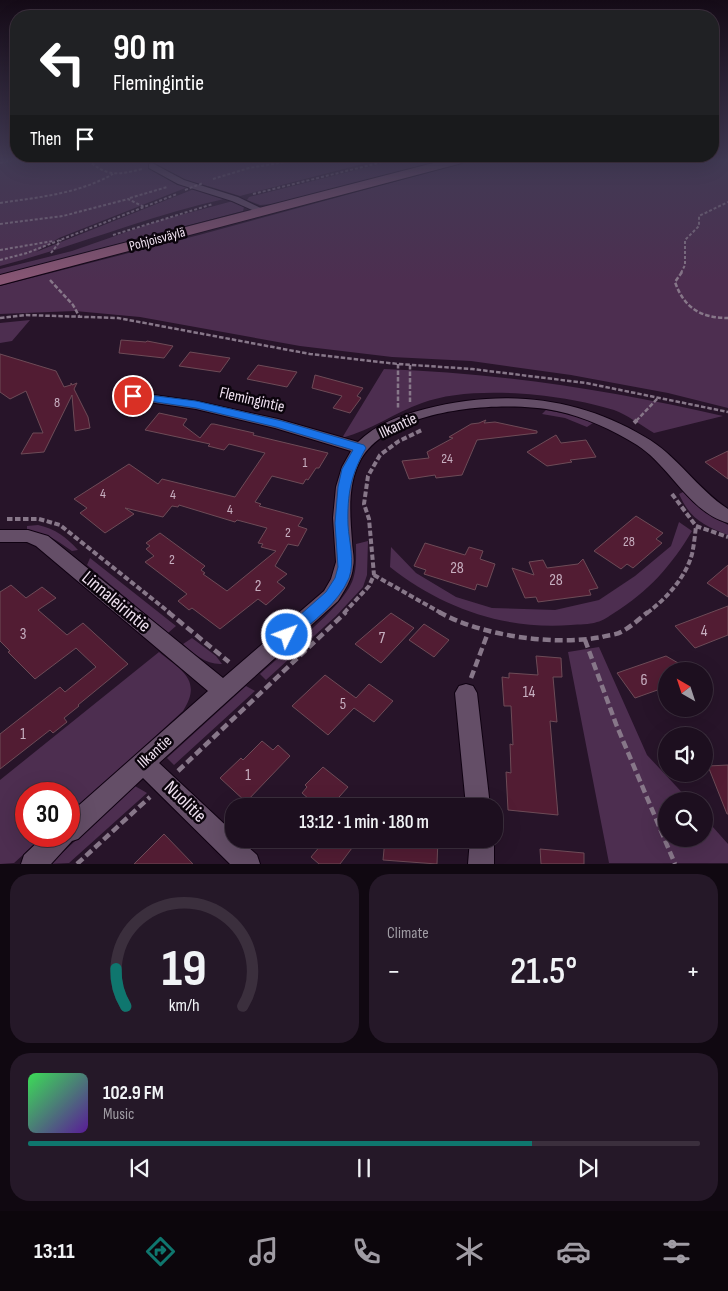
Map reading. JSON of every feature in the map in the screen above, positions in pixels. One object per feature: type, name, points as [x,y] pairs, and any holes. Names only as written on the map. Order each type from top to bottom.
[{"type":"main road","name":"Pohjoisväylä","points":[[0,280],[303,200]]},
{"type":"street","points":[[238,200],[262,211]]},
{"type":"street","name":"Flemingintie","points":[[133,396],[196,405],[278,424],[360,448]]},
{"type":"street","name":"Ilkantie","points":[[80,820],[331,596],[345,567],[342,523],[344,487],[348,469],[360,448],[374,436],[405,420],[467,403],[511,400],[583,414],[625,432],[660,454],[704,500],[728,517]]},
{"type":"street","name":"Linnaleirintie","points":[[0,536],[28,536],[42,541],[223,691]]},
{"type":"street","points":[[466,693],[477,798]]},
{"type":"street","name":"Nuolitie","points":[[143,763],[166,783],[248,864]]},
{"type":"street","points":[[33,864],[51,847]]},
{"type":"street","points":[[480,864],[481,848]]},
{"type":"path","points":[[0,203],[17,200]]},
{"type":"path","points":[[0,224],[64,216],[123,200]]},
{"type":"path","points":[[131,200],[145,207]]},
{"type":"path","points":[[0,260],[61,239],[145,207],[157,200]]},
{"type":"path","points":[[728,202],[699,216],[699,226],[689,234],[683,245],[685,267],[675,282],[679,296],[694,313],[719,319],[728,318]]},
{"type":"path","points":[[0,250],[61,239]]},
{"type":"path","points":[[49,255],[61,239]]},
{"type":"path","points":[[46,274],[55,288],[73,305],[79,317]]},
{"type":"path","points":[[0,318],[26,315],[118,318],[310,354],[398,364],[526,374],[586,383],[728,412]]},
{"type":"path","points":[[398,364],[405,420]]},
{"type":"path","points":[[405,420],[410,365]]},
{"type":"path","points":[[625,432],[660,397]]},
{"type":"path","points":[[77,864],[264,691],[358,600],[369,586],[374,575],[369,519],[364,504],[368,476],[380,455],[399,441],[428,426]]},
{"type":"path","points":[[668,488],[676,502],[696,526],[728,537]]},
{"type":"path","points":[[0,520],[39,519],[60,525],[264,691]]},
{"type":"path","points":[[374,575],[446,616],[469,626],[534,637],[585,640],[620,633],[662,602],[686,569],[692,554],[696,526]]},
{"type":"path","points":[[466,693],[489,630]]},
{"type":"path","points":[[585,640],[616,724],[675,864]]},
{"type":"shaded area","points":[[0,200],[154,200],[59,238],[36,252],[166,200],[219,200],[168,214],[0,266]]},
{"type":"shaded area","points":[[248,200],[287,200],[273,204],[260,205]]},
{"type":"shaded area","points":[[327,200],[728,200],[728,408],[668,393],[571,375],[471,361],[392,357],[300,346],[140,317],[75,311],[0,314],[0,286]]},
{"type":"shaded area","points":[[233,201],[244,207],[243,211],[0,275],[0,269],[72,251],[158,221]]},
{"type":"shaded area","points":[[30,320],[12,341],[0,343],[0,323]]},
{"type":"shaded area","points":[[384,369],[470,374],[555,384],[639,398],[723,416],[654,433],[619,412],[570,399],[518,393],[466,394],[442,397],[422,403],[363,431],[342,438]]},
{"type":"shaded area","points":[[546,410],[573,415],[593,423],[587,427],[565,418],[542,414]]},
{"type":"shaded area","points":[[685,491],[704,511],[728,525],[728,535],[704,524],[688,510],[679,494]]},
{"type":"shaded area","points":[[679,522],[692,531],[658,577],[626,605],[604,620],[591,624],[546,626],[498,620],[452,605],[431,594],[390,567],[391,547],[416,573],[456,597],[492,608],[555,610],[599,600],[635,576],[671,546]]},
{"type":"shaded area","points":[[38,525],[60,534],[78,550],[72,551],[46,535],[27,532],[27,526]]},
{"type":"shaded area","points":[[368,541],[367,575],[363,587],[336,616],[266,680],[260,674],[324,617],[346,593],[355,573],[356,544]]},
{"type":"shaded area","points":[[90,558],[176,626],[168,633],[87,565]]},
{"type":"shaded area","points":[[192,638],[216,656],[222,664],[206,661],[183,644]]},
{"type":"shaded area","points":[[599,647],[647,755],[658,767],[658,782],[672,782],[682,792],[658,792],[658,847],[713,847],[713,827],[728,844],[728,863],[609,863],[568,652]]},
{"type":"shaded area","points":[[159,652],[182,670],[187,677],[191,691],[183,711],[80,805],[80,782],[15,782],[15,847],[32,847],[14,863],[0,864],[0,780]]},
{"type":"shaded area","points":[[246,686],[255,691],[174,765],[167,758]]},
{"type":"shaded area","points":[[135,786],[147,793],[69,863],[50,864],[69,847],[80,847],[80,836]]},
{"type":"building","points":[[121,340],[147,341],[173,346],[164,358],[119,353]]},
{"type":"building","points":[[190,352],[230,358],[220,372],[179,366]]},
{"type":"building","points":[[0,354],[56,371],[64,387],[71,385],[71,383],[72,385],[77,383],[74,389],[88,417],[90,428],[75,431],[72,395],[44,452],[21,454],[33,433],[43,433],[26,391],[10,399],[0,392]]},
{"type":"building","points":[[258,365],[297,372],[287,387],[247,379]]},
{"type":"building","points":[[315,375],[363,388],[357,396],[361,398],[350,413],[333,408],[342,396],[312,388]]},
{"type":"building","points":[[159,413],[187,419],[183,425],[200,438],[211,424],[214,424],[328,453],[319,468],[316,468],[303,484],[272,476],[255,502],[261,504],[259,506],[303,518],[298,526],[307,529],[298,546],[288,544],[275,566],[287,574],[277,582],[285,588],[266,605],[258,599],[220,629],[192,608],[189,610],[178,601],[187,594],[145,562],[154,556],[146,549],[150,546],[146,543],[160,533],[205,566],[201,570],[205,573],[203,574],[227,591],[276,551],[261,547],[263,544],[258,543],[267,528],[237,520],[235,522],[179,505],[178,507],[172,506],[163,517],[125,508],[134,514],[105,533],[80,513],[87,508],[74,499],[129,464],[158,484],[162,479],[235,497],[265,453],[229,444],[224,450],[208,446],[210,444],[145,430]]},
{"type":"building","points":[[486,420],[484,423],[495,422],[537,431],[537,433],[477,440],[462,475],[436,478],[435,475],[409,479],[402,461],[429,458],[427,452],[453,438],[449,437],[471,424]]},
{"type":"building","points":[[556,435],[561,443],[586,440],[596,457],[570,460],[572,462],[547,466],[527,452]]},
{"type":"building","points":[[728,451],[728,479],[705,462]]},
{"type":"building","points":[[636,516],[663,533],[656,539],[662,543],[633,568],[627,564],[621,569],[594,551]]},
{"type":"building","points":[[425,543],[465,555],[469,547],[483,551],[480,559],[495,564],[487,587],[477,584],[475,590],[424,574],[426,570],[414,566]]},
{"type":"building","points":[[583,559],[598,588],[589,590],[591,595],[538,602],[536,597],[525,598],[512,568],[534,575],[529,562],[543,560],[547,568],[578,564]]},
{"type":"building","points":[[728,565],[728,597],[707,583]]},
{"type":"building","points":[[11,585],[26,598],[42,587],[56,598],[38,610],[67,635],[83,623],[128,664],[64,718],[67,722],[53,733],[50,730],[0,769],[0,734],[60,687],[65,692],[96,667],[76,648],[35,679],[8,652],[10,651],[0,641],[0,592]]},
{"type":"building","points":[[728,606],[728,635],[695,648],[675,626]]},
{"type":"building","points":[[391,613],[414,628],[381,663],[355,644]]},
{"type":"building","points":[[424,624],[449,640],[434,657],[409,640]]},
{"type":"building","points":[[536,656],[561,658],[562,677],[553,677],[557,722],[550,721],[558,815],[508,810],[506,772],[511,773],[510,744],[513,745],[511,706],[504,706],[502,677],[509,678],[509,673],[538,675]]},
{"type":"building","points":[[666,656],[676,662],[658,662],[658,690],[635,698],[617,673]]},
{"type":"building","points":[[325,675],[356,698],[369,684],[393,701],[374,722],[354,708],[328,735],[292,706]]},
{"type":"building","points":[[262,741],[273,750],[278,745],[290,756],[250,798],[242,798],[220,778],[241,758],[243,760]]},
{"type":"building","points":[[728,765],[728,814],[713,779],[713,766]]},
{"type":"building","points":[[323,767],[348,787],[338,798],[308,798],[302,793],[307,787],[305,785]]},
{"type":"building","points":[[164,834],[193,864],[134,864]]},
{"type":"building","points":[[318,848],[352,848],[340,864],[319,864],[311,857]]},
{"type":"building","points":[[384,848],[438,848],[437,864],[383,860]]},
{"type":"building","points":[[540,849],[584,853],[584,864],[541,864]]},
{"type":"route","points":[[133,396],[196,405],[278,424],[360,448],[348,469],[344,487],[342,523],[345,567],[341,578],[331,596],[287,635]]}]
